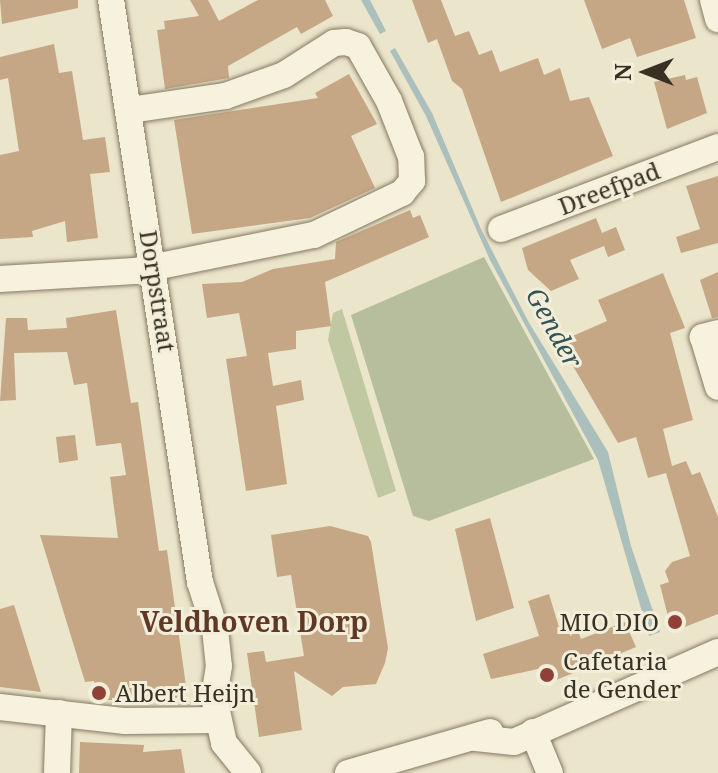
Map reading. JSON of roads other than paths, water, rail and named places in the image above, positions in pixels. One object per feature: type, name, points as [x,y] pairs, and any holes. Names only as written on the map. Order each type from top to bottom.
[{"type":"street","name":"Dorpstraat","points":[[111,0],[155,267],[200,582],[219,666],[216,708],[234,760],[248,773]]},
{"type":"street","points":[[713,0],[718,19]]},
{"type":"street","points":[[0,279],[155,267],[314,235],[402,193],[412,181],[411,157],[389,101],[358,46],[346,42],[334,43],[284,75],[225,96],[130,110]]},
{"type":"street","name":"Dreefpad","points":[[501,229],[718,147]]},
{"type":"street","points":[[718,333],[703,337],[718,387]]},
{"type":"street","points":[[348,773],[476,738],[514,742],[718,652]]},
{"type":"street","points":[[0,707],[125,721],[216,708]]},
{"type":"street","points":[[57,773],[59,713]]},
{"type":"street","points":[[533,732],[550,773]]},
{"type":"place","name":"MIO DIO","points":[[675,622]]},
{"type":"place","name":"Cafetaria de Gender","points":[[547,675]]},
{"type":"place","name":"Albert Heijn","points":[[99,693]]},
{"type":"district","name":"Veldhoven Dorp","points":[[254,621]]},
{"type":"water label","name":"Gender","points":[[554,328]]}]
